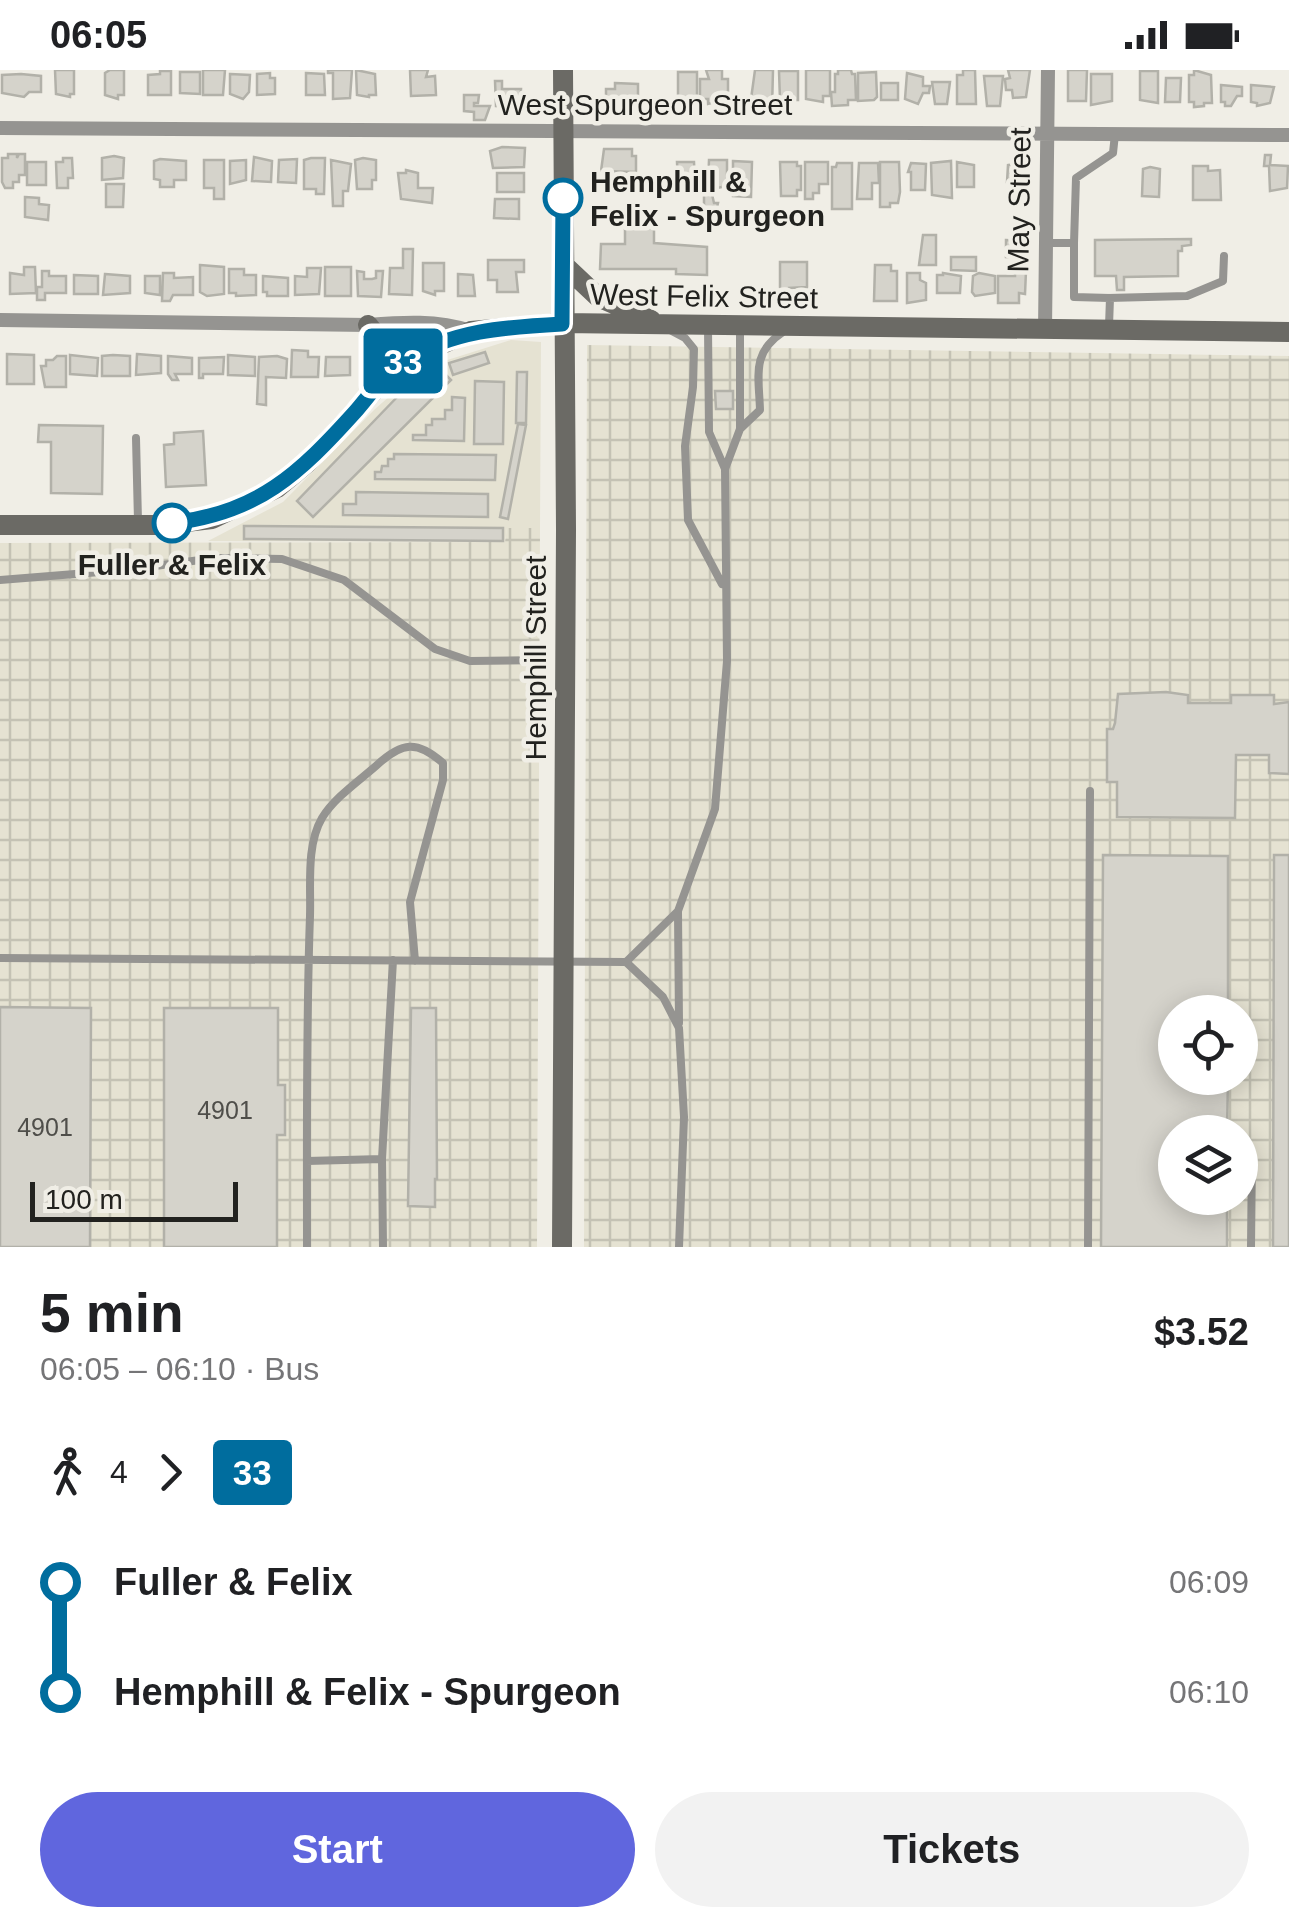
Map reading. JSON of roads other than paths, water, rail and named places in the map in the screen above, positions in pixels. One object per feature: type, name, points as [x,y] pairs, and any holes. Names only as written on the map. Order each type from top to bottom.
[{"type":"street","name":"Hemphill Street","points":[[562,1247],[566,530],[563,70]]},
{"type":"street","name":"May Street","points":[[1045,330],[1048,70]]},
{"type":"street","name":"West Spurgeon Street","points":[[0,128],[1289,135]]},
{"type":"street","points":[[563,264],[598,297],[662,325]]},
{"type":"street","name":"West Felix Street","points":[[0,320],[368,325],[418,321],[472,331],[562,324],[1289,332]]},
{"type":"street","points":[[368,325],[399,364]]},
{"type":"street","points":[[0,524],[138,525],[212,518],[277,488],[307,463],[399,364],[472,331]]},
{"type":"lane","points":[[1114,134],[1113,153],[1076,178],[1074,297],[1187,296],[1223,281],[1224,256]]},
{"type":"lane","points":[[1046,243],[1074,243]]},
{"type":"lane","points":[[1108,298],[1109,330]]},
{"type":"lane","points":[[662,325],[685,338],[694,349],[685,446],[688,520],[724,588]]},
{"type":"lane","points":[[708,326],[709,432],[725,469]]},
{"type":"lane","points":[[679,1247],[684,1117],[678,911],[714,809],[727,661],[725,469],[740,428],[740,327]]},
{"type":"lane","points":[[740,428],[760,410],[762,350],[792,327]]},
{"type":"lane","points":[[136,438],[138,525]]},
{"type":"lane","points":[[0,580],[215,558],[282,560],[344,580],[435,649],[470,661],[546,660]]},
{"type":"lane","points":[[307,1247],[308,960],[313,842],[322,818],[340,796],[392,751],[412,746],[427,749],[442,764],[443,780],[410,902],[414,961]]},
{"type":"lane","points":[[1088,1247],[1090,791]]},
{"type":"lane","points":[[626,962],[678,911]]},
{"type":"lane","points":[[0,958],[626,962],[663,997],[680,1028]]},
{"type":"lane","points":[[383,1247],[382,1159],[394,960]]},
{"type":"lane","points":[[307,1161],[382,1159]]},
{"type":"lane","points":[[1251,1215],[1251,1247]]},
{"type":"place","name":"Hemphill & Felix - Spurgeon","points":[[563,198]]},
{"type":"place","name":"Fuller & Felix","points":[[172,523]]}]
